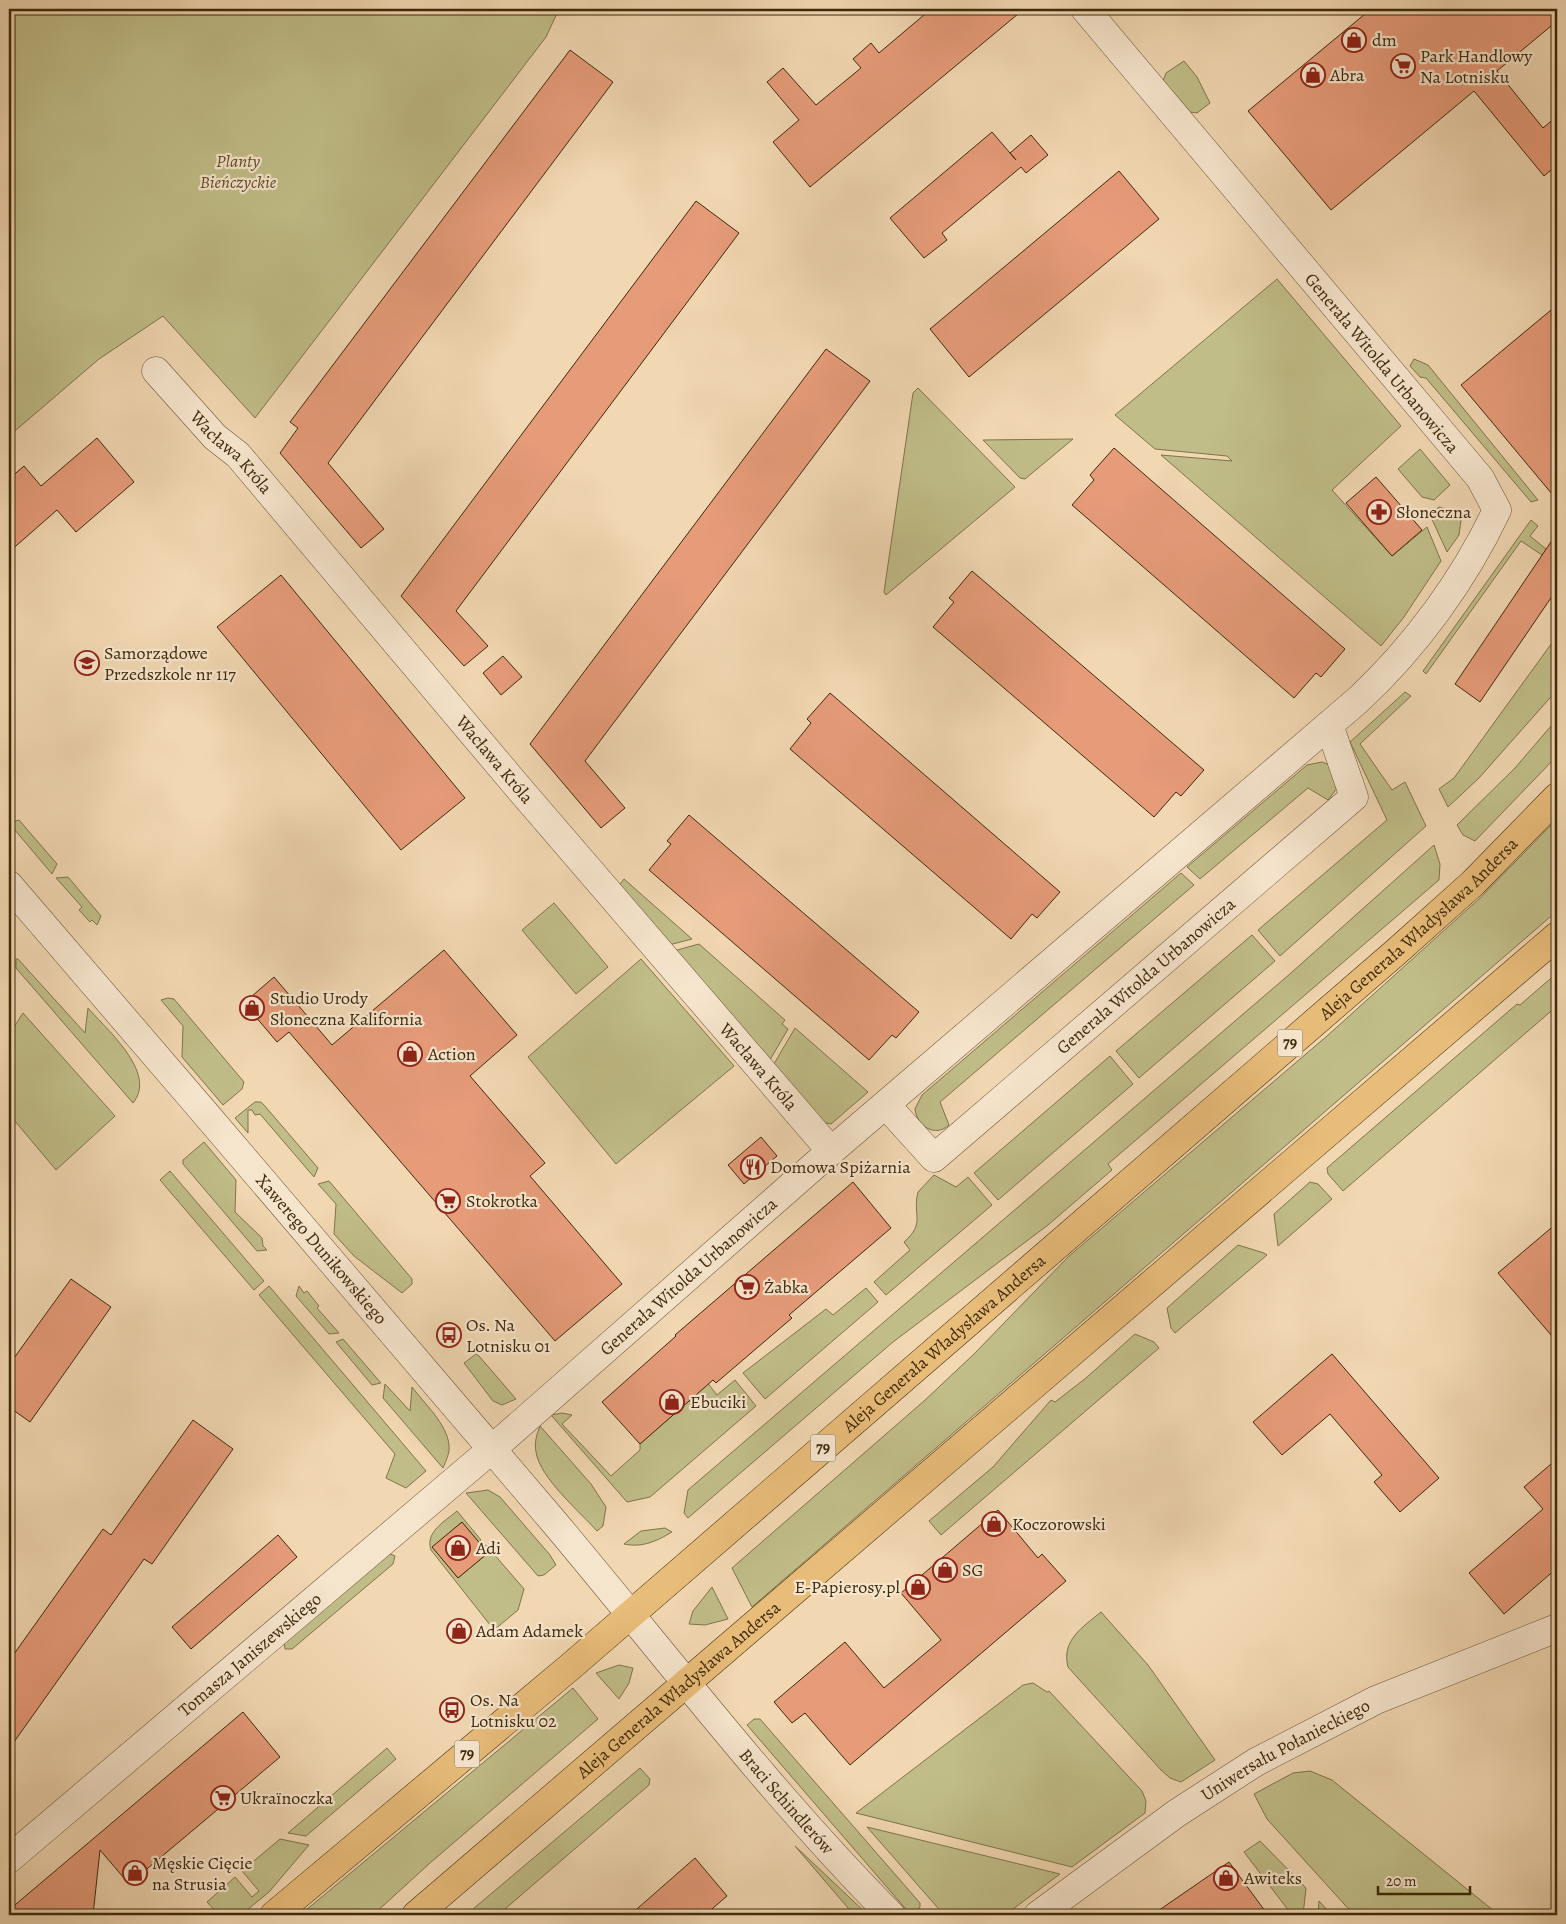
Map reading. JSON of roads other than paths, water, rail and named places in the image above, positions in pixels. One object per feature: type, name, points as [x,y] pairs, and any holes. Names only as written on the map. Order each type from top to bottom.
[{"type":"main road","name":"Aleja Generała Władysława Andersa","points":[[274,1915],[631,1615],[1396,952],[1473,882],[1557,797]]},
{"type":"main road","name":"Aleja Generała Władysława Andersa","points":[[416,1915],[1557,936]]},
{"type":"street","name":"Generała Witolda Urbanowicza","points":[[492,1449],[831,1151],[1380,680],[1406,650],[1480,546],[1497,510],[1480,478],[1085,9]]},
{"type":"street","name":"Wacława Króla","points":[[156,371],[215,437],[238,455],[501,768],[831,1151]]},
{"type":"street","name":"Generała Witolda Urbanowicza","points":[[886,1105],[934,1158],[1354,797],[1329,725]]},
{"type":"street","name":"Xawerego Dunikowskiego","points":[[9,885],[492,1449],[631,1615]]},
{"type":"street","name":"Tomasza Janiszewskiego","points":[[9,1859],[492,1449]]},
{"type":"street","name":"Braci Schindlerów","points":[[631,1615],[811,1831],[891,1915]]},
{"type":"street","name":"Uniwersału Połanieckiego","points":[[1038,1915],[1178,1813],[1256,1762],[1376,1700],[1557,1628]]},
{"type":"place","name":"dm","points":[[1354,40]]},
{"type":"place","name":"Park Handlowy Na Lotnisku","points":[[1403,66]]},
{"type":"place","name":"Abra","points":[[1313,75]]},
{"type":"place","name":"Słoneczna","points":[[1379,512]]},
{"type":"place","name":"Samorządowe Przedszkole nr 117","points":[[87,663]]},
{"type":"place","name":"Studio Urody Słoneczna Kalifornia","points":[[252,1008]]},
{"type":"place","name":"Action","points":[[410,1054]]},
{"type":"place","name":"Domowa Spiżarnia","points":[[753,1167]]},
{"type":"place","name":"Stokrotka","points":[[448,1201]]},
{"type":"place","name":"Żabka","points":[[747,1287]]},
{"type":"place","name":"Os. Na Lotnisku 01","points":[[449,1335]]},
{"type":"place","name":"Ebuciki","points":[[672,1402]]},
{"type":"place","name":"Koczorowski","points":[[994,1524]]},
{"type":"place","name":"Adi","points":[[458,1548]]},
{"type":"place","name":"SG","points":[[945,1570]]},
{"type":"place","name":"E-Papierosy.pl","points":[[918,1587]]},
{"type":"place","name":"Adam Adamek","points":[[459,1631]]},
{"type":"place","name":"Os. Na Lotnisku 02","points":[[452,1710]]},
{"type":"place","name":"Ukraïnoczka","points":[[223,1798]]},
{"type":"place","name":"Męskie Cięcie na Strusia","points":[[135,1873]]},
{"type":"place","name":"Awiteks","points":[[1226,1878]]},
{"type":"park label","name":"Planty Bieńczyckie","points":[[238,171]]}]
